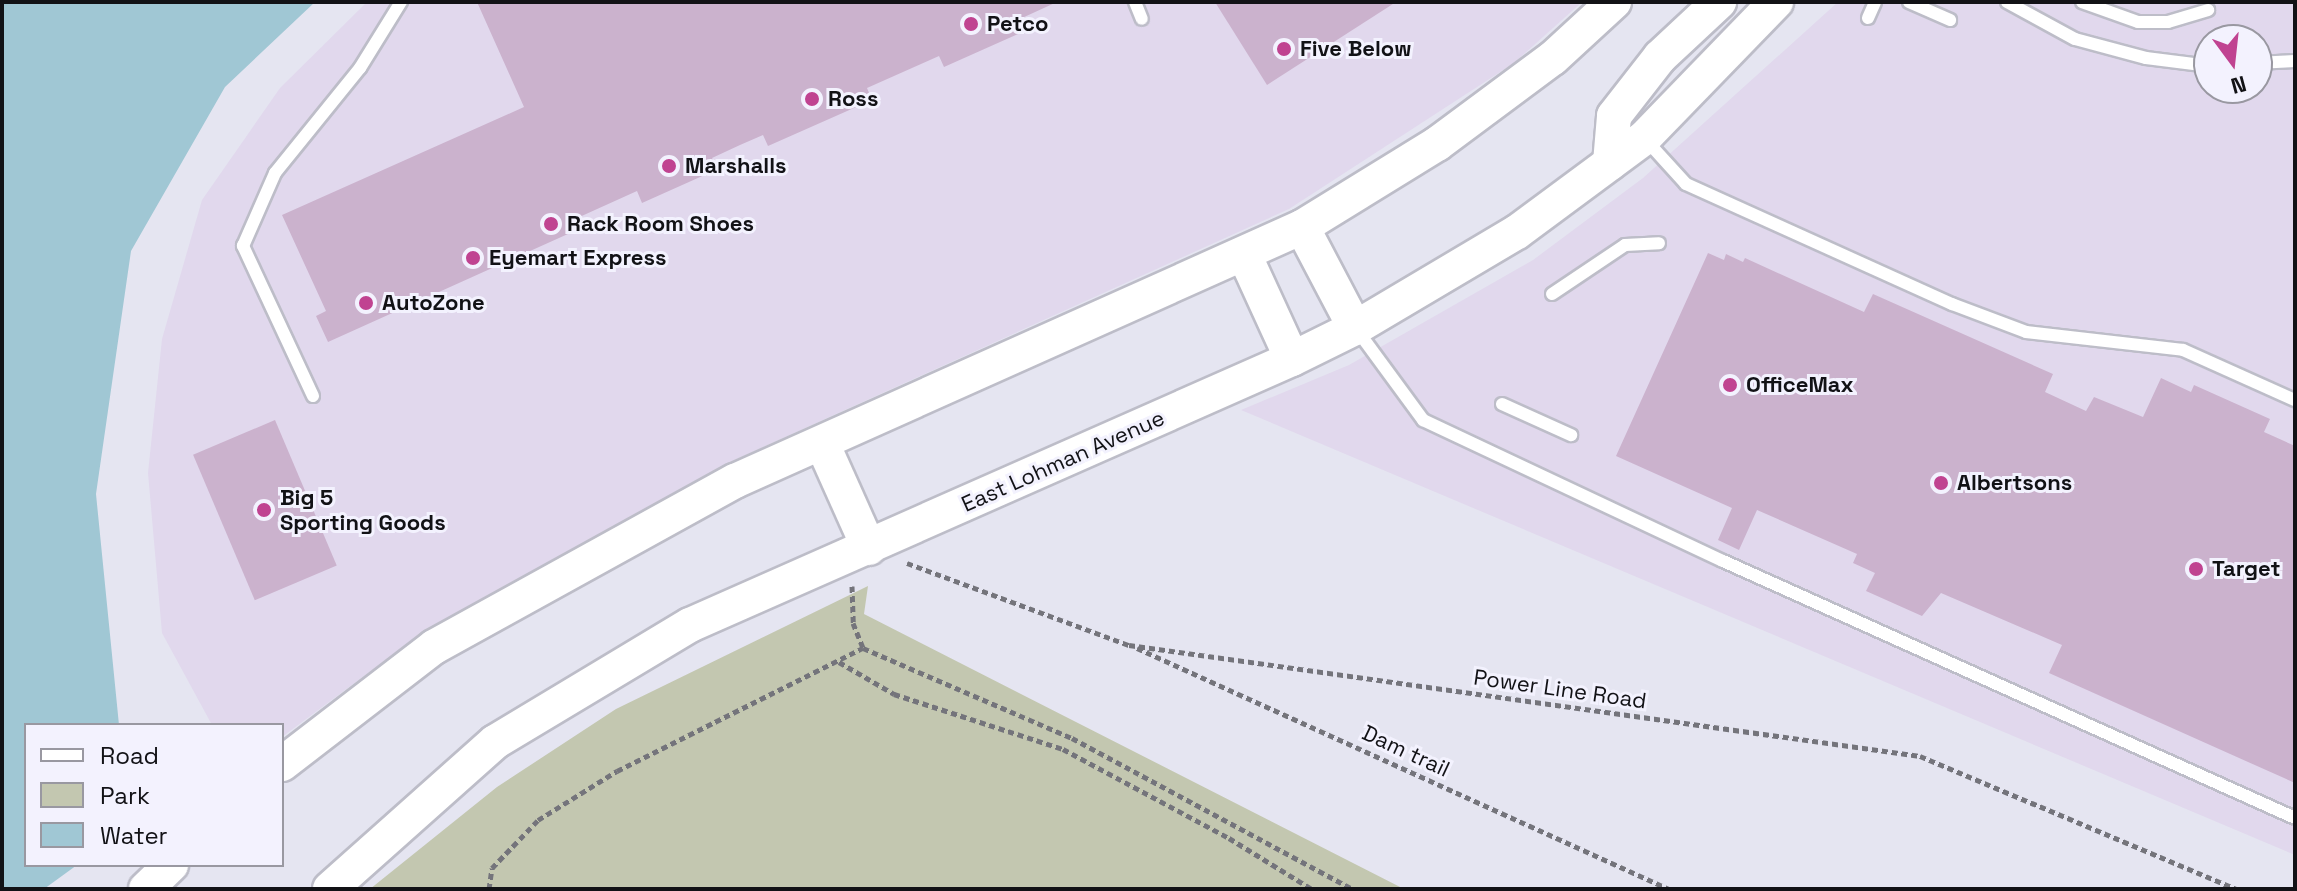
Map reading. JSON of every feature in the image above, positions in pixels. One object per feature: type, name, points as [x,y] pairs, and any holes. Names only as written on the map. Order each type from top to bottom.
[{"type":"main road","points":[[284,762],[434,647],[735,481],[1302,227],[1437,144],[1553,58],[1614,2]]},
{"type":"main road","points":[[1610,163],[1614,116],[1660,57],[1719,2]]},
{"type":"main road","name":"East Lohman Avenue","points":[[330,889],[495,742],[690,625],[1292,359],[1355,328],[1517,232],[1644,138],[1776,2]]},
{"type":"main road","points":[[1302,227],[1355,328]]},
{"type":"main road","points":[[1244,254],[1292,359]]},
{"type":"main road","points":[[822,443],[869,548]]},
{"type":"main road","points":[[146,889],[169,867]]},
{"type":"lane","points":[[313,396],[243,246],[275,173],[360,68],[401,2]]},
{"type":"lane","points":[[1135,2],[1142,19]]},
{"type":"lane","points":[[1868,18],[1875,2]]},
{"type":"lane","points":[[1909,2],[1950,20]]},
{"type":"lane","points":[[2007,2],[2075,39],[2146,58],[2193,64]]},
{"type":"lane","points":[[2082,2],[2138,22],[2168,22],[2208,10]]},
{"type":"lane","points":[[2273,62],[2295,61]]},
{"type":"lane","points":[[1644,138],[1686,184],[1952,304],[2026,332],[2183,350],[2295,400]]},
{"type":"lane","points":[[1552,294],[1625,245],[1659,243]]},
{"type":"lane","points":[[1355,328],[1423,420],[1737,567],[2295,818]]},
{"type":"lane","points":[[1502,404],[1571,435]]},
{"type":"path","name":"Power Line Road","points":[[869,548],[1129,645],[1920,756],[2237,889]]},
{"type":"path","points":[[869,548],[852,587],[853,623],[863,648],[1072,738],[1352,889]]},
{"type":"path","name":"Dam trail","points":[[1129,645],[1669,889]]},
{"type":"path","points":[[489,889],[492,868],[538,820],[617,771],[863,648]]},
{"type":"path","points":[[839,662],[894,694],[1063,749],[1229,838],[1312,889]]},
{"type":"shaded area","points":[[367,2],[1582,2],[1514,63],[1289,209],[728,463],[372,670],[284,736],[284,723],[211,723],[162,633],[148,473],[162,339],[202,200],[280,88]]},
{"type":"shaded area","points":[[1838,2],[2295,2],[2295,855],[1241,410],[1349,365],[1533,260],[1643,178]]},
{"type":"green space","points":[[868,586],[864,614],[1404,889],[370,889],[497,787],[616,709]]},
{"type":"water","points":[[4,2],[315,2],[225,87],[131,251],[96,494],[119,723],[24,723],[24,867],[74,867],[44,889],[2,889]]},
{"type":"building","points":[[477,2],[1057,2],[1013,22],[1018,34],[944,67],[939,56],[867,88],[872,100],[768,146],[763,135],[740,145],[712,158],[718,169],[642,203],[637,191],[575,219],[579,229],[328,342],[316,316],[326,311],[282,215],[524,107]]},
{"type":"building","name":"Five Below","points":[[1215,2],[1396,2],[1267,85]]},
{"type":"building","points":[[1708,253],[1724,260],[1726,254],[1743,262],[1745,258],[1864,312],[1873,294],[2053,374],[2045,392],[2086,411],[2094,397],[2143,417],[2161,378],[2191,392],[2194,385],[2270,419],[2264,432],[2295,446],[2295,783],[2049,673],[2062,645],[1941,593],[1922,616],[1866,591],[1875,573],[1853,563],[1857,554],[1757,510],[1739,550],[1718,540],[1732,508],[1616,456]]},
{"type":"building","name":"Big 5 Sporting Goods","points":[[275,420],[337,565],[255,600],[193,455]]},
{"type":"place","name":"Petco","points":[[971,24]]},
{"type":"place","name":"Five Below","points":[[1284,49]]},
{"type":"place","name":"Ross","points":[[812,99]]},
{"type":"place","name":"Marshalls","points":[[669,166]]},
{"type":"place","name":"Rack Room Shoes","points":[[551,224]]},
{"type":"place","name":"Eyemart Express","points":[[473,258]]},
{"type":"place","name":"AutoZone","points":[[366,303]]},
{"type":"place","name":"OfficeMax","points":[[1730,385]]},
{"type":"place","name":"Albertsons","points":[[1941,483]]},
{"type":"place","name":"Big 5 Sporting Goods","points":[[264,510]]},
{"type":"place","name":"Target","points":[[2196,569]]}]
